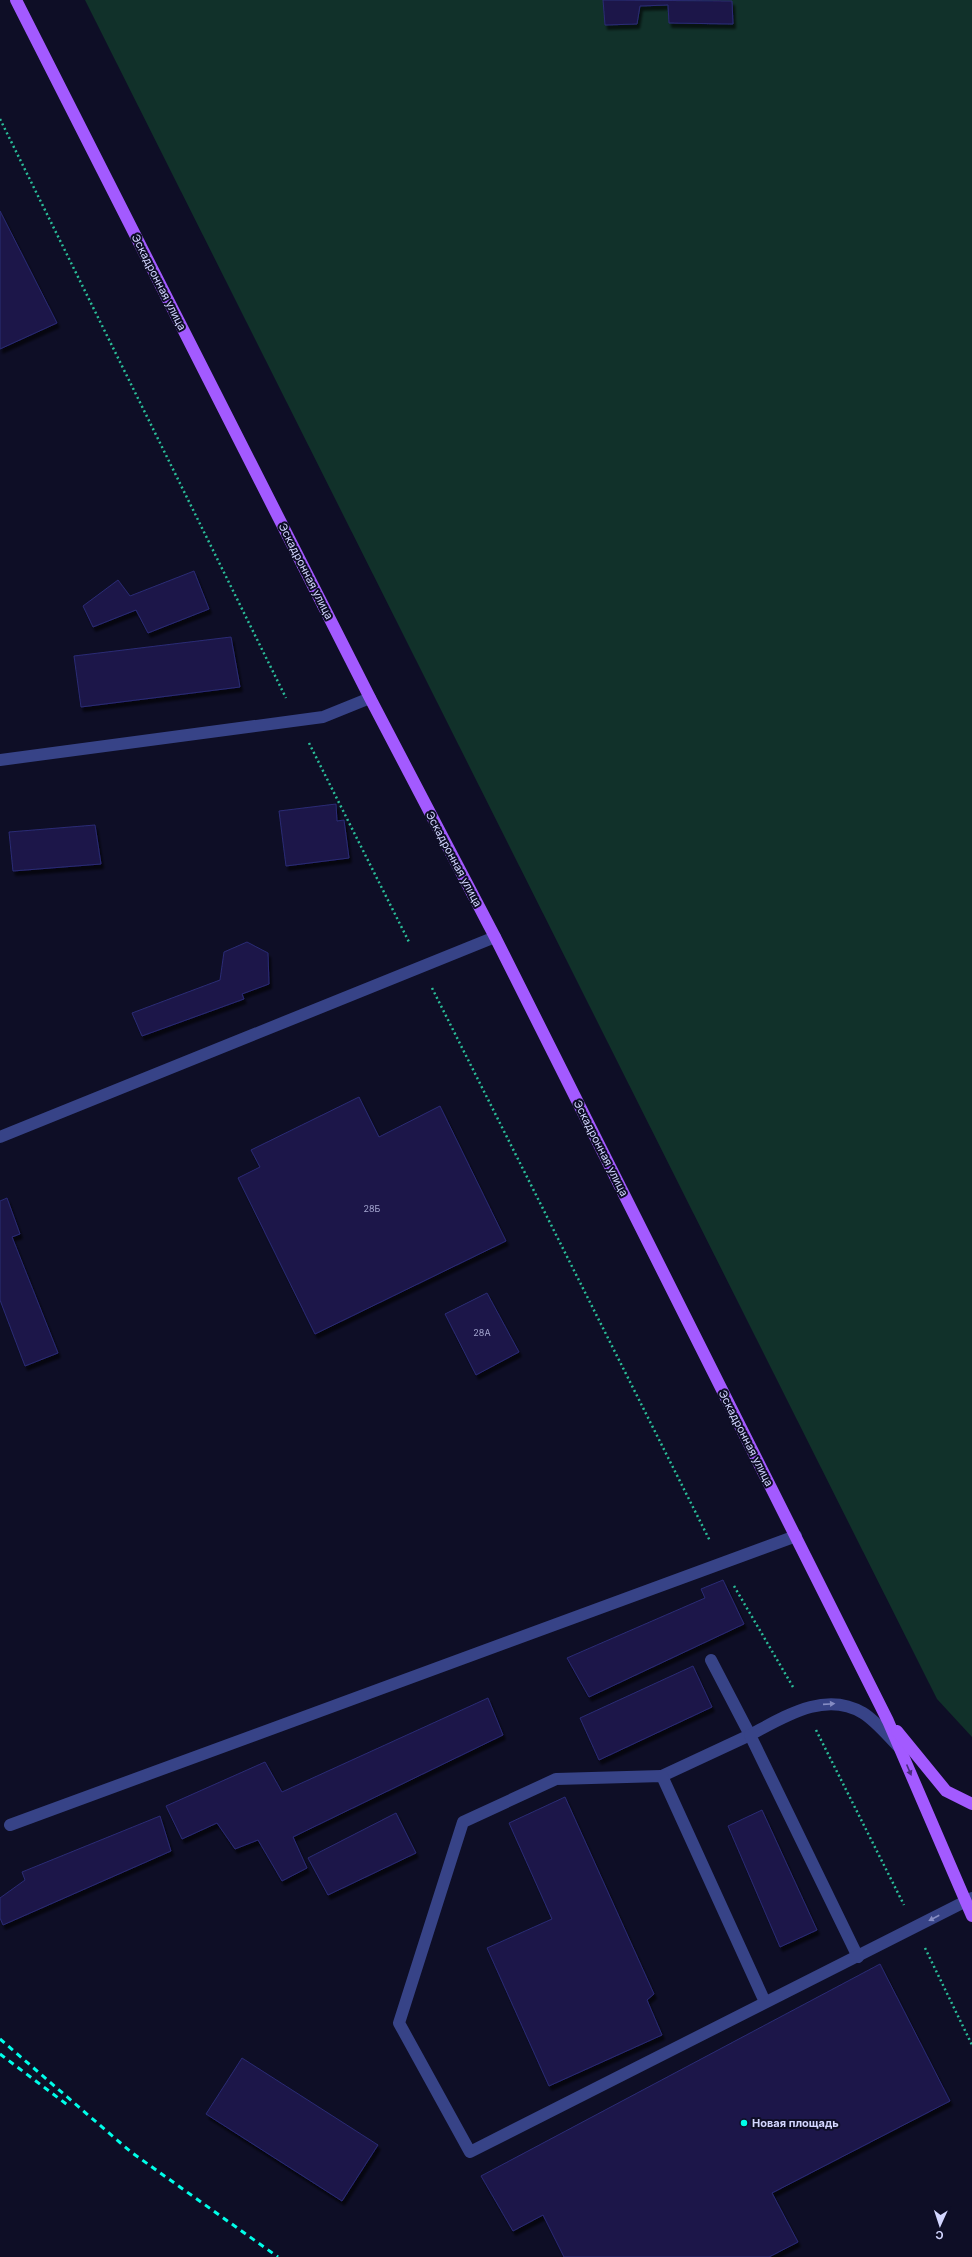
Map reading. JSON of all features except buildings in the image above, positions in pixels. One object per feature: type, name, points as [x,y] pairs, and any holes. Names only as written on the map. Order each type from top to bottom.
[{"type":"main road","name":"Эскадронная улица","points":[[16,0],[370,698],[495,937],[888,1721]]},
{"type":"main road","points":[[888,1721],[969,1900],[972,1916]]},
{"type":"main road","points":[[888,1721],[946,1791],[972,1804]]},
{"type":"lane","points":[[0,760],[323,717],[370,698]]},
{"type":"lane","points":[[0,1137],[495,937]]},
{"type":"lane","points":[[10,1825],[796,1536]]},
{"type":"lane","points":[[711,1660],[750,1735],[858,1957]]},
{"type":"lane","points":[[899,1746],[864,1714],[842,1704],[813,1706],[791,1713],[750,1735],[662,1776],[556,1779],[463,1822],[398,2023],[470,2152],[969,1900]]},
{"type":"lane","points":[[662,1776],[765,2002]]},
{"type":"path","points":[[0,119],[297,720],[721,1563],[805,1709],[972,2045]]},
{"type":"green space","points":[[85,0],[972,0],[972,1737],[937,1699]]},
{"type":"railway","points":[[0,2039],[131,2152],[278,2257]]},
{"type":"railway","points":[[0,2054],[69,2106]]},
{"type":"place","name":"Новая площадь","points":[[744,2123]]}]
